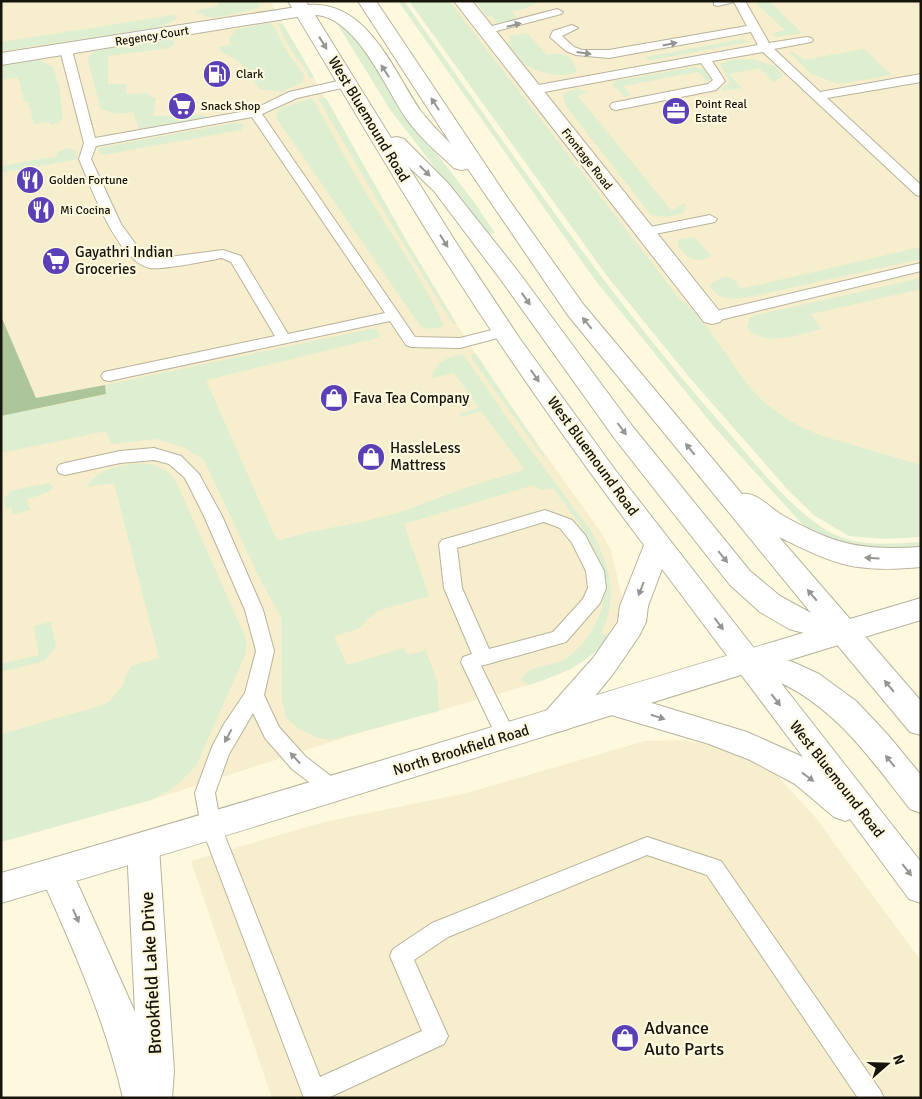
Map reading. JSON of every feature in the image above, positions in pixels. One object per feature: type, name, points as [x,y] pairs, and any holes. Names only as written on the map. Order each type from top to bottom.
[{"type":"main road","points":[[367,1],[498,199],[575,308],[721,487],[921,723]]},
{"type":"main road","name":"Frontage Road","points":[[463,1],[712,316]]},
{"type":"main road","name":"Regency Court","points":[[1,59],[66,50],[300,6],[326,11],[340,17],[356,28],[412,112],[429,133],[498,199]]},
{"type":"main road","name":"West Bluemound Road","points":[[300,6],[446,244],[504,332],[607,477],[921,888]]},
{"type":"main road","points":[[365,112],[441,188],[509,275],[624,433],[740,578],[770,604],[799,621],[844,632]]},
{"type":"main road","points":[[721,487],[771,521],[817,544],[857,557],[921,558]]},
{"type":"main road","points":[[558,720],[604,666],[629,628],[632,622],[634,606],[658,543]]},
{"type":"main road","name":"North Brookfield Road","points":[[1,888],[143,847],[921,609]]},
{"type":"main road","points":[[746,661],[787,672],[822,691],[857,720],[921,799]]},
{"type":"main road","points":[[612,703],[729,737],[766,753],[806,775],[883,839]]},
{"type":"main road","name":"Brookfield Lake Drive","points":[[143,847],[156,1071],[153,1098]]},
{"type":"main road","name":"Brookfield Lake Drive","points":[[56,872],[109,992],[136,1068],[142,1098]]},
{"type":"lane","points":[[739,1],[765,47],[921,192]]},
{"type":"lane","points":[[485,31],[557,12]]},
{"type":"lane","points":[[572,28],[557,33],[556,37],[570,49],[580,53],[609,54],[755,28]]},
{"type":"lane","points":[[533,90],[807,40]]},
{"type":"lane","points":[[66,50],[90,143],[85,159],[114,224],[137,256],[152,264],[223,254],[236,259],[284,339]]},
{"type":"lane","points":[[609,54],[626,73]]},
{"type":"lane","points":[[616,106],[712,86],[719,81],[716,74],[703,58]]},
{"type":"lane","points":[[817,96],[921,78]]},
{"type":"lane","points":[[90,143],[255,113],[292,95],[347,83]]},
{"type":"lane","points":[[255,113],[411,342],[460,343],[504,332]]},
{"type":"lane","points":[[645,232],[710,219]]},
{"type":"lane","points":[[712,316],[921,268]]},
{"type":"lane","points":[[109,376],[394,316]]},
{"type":"lane","points":[[65,469],[120,457],[154,454],[175,460],[191,474],[213,516],[254,610],[265,651],[254,695],[218,753],[205,793],[211,826],[315,1095],[436,1036],[401,956],[440,930],[647,846],[714,868],[872,1098]]},
{"type":"lane","points":[[484,658],[453,588],[448,544],[545,516],[566,524],[578,539],[596,571],[597,588],[591,603],[559,637],[470,662],[506,736]]},
{"type":"lane","points":[[254,695],[272,732],[299,763],[333,789]]},
{"type":"shaded area","points":[[1,1],[270,1],[406,240],[456,323],[500,391],[601,532],[611,550],[622,598],[620,619],[600,648],[572,669],[529,685],[356,734],[151,800],[1,842]]},
{"type":"shaded area","points":[[442,1],[921,1],[921,473],[774,430]]},
{"type":"shaded area","points":[[679,740],[712,745],[749,757],[772,770],[815,817],[921,961],[921,1098],[272,1098],[191,861],[324,822],[467,793],[645,741]]},
{"type":"green space","points":[[217,1],[258,1],[259,8],[220,17],[206,17],[202,13],[195,14],[198,10],[219,6]]},
{"type":"green space","points":[[398,1],[404,1],[594,267],[675,369],[780,491],[823,528],[846,539],[870,543],[921,542],[921,549],[896,550],[846,546],[804,526],[716,429],[595,280]]},
{"type":"green space","points":[[409,1],[449,1],[680,299],[700,319],[757,395],[790,421],[819,435],[921,465],[921,537],[885,539],[849,536],[815,516],[788,490],[689,377],[607,276]]},
{"type":"green space","points":[[476,1],[540,1],[524,9],[512,11],[517,19],[498,23],[491,16],[487,17]]},
{"type":"green space","points":[[754,1],[769,1],[802,33],[775,37],[773,33],[785,30]]},
{"type":"green space","points":[[174,15],[176,17],[175,20],[160,27],[1,51],[1,42]]},
{"type":"green space","points":[[336,22],[344,24],[367,54],[407,115],[474,202],[495,233],[487,235],[391,111]]},
{"type":"green space","points":[[269,23],[275,28],[286,50],[304,75],[303,82],[281,92],[260,89],[241,63],[222,52],[219,47],[231,45],[229,38],[237,29]]},
{"type":"green space","points":[[279,24],[283,24],[314,77],[309,79],[306,69],[295,56]]},
{"type":"green space","points":[[527,33],[547,55],[562,54],[569,58],[577,71],[567,75],[555,75],[528,66],[507,42],[511,40],[508,36]]},
{"type":"green space","points":[[171,39],[175,42],[169,48],[108,56],[108,84],[127,84],[126,94],[148,93],[150,97],[156,97],[153,116],[205,115],[204,118],[139,129],[133,112],[116,114],[101,109],[88,61],[90,55],[95,51]]},
{"type":"green space","points":[[742,39],[749,42],[653,60],[648,60],[645,57]]},
{"type":"green space","points":[[864,49],[892,75],[838,84],[810,73],[789,52],[794,52],[804,60]]},
{"type":"green space","points":[[752,59],[775,66],[783,76],[774,82],[760,68],[729,74],[742,88],[724,91],[722,88],[730,83],[720,64],[732,60]]},
{"type":"green space","points":[[40,60],[53,67],[59,87],[63,118],[57,124],[50,125],[49,122],[34,124],[28,101],[24,101],[18,77],[1,80],[1,66]]},
{"type":"green space","points":[[694,67],[703,69],[711,80],[707,81],[698,72],[623,86],[630,95],[625,97],[613,85],[615,81]]},
{"type":"green space","points":[[578,89],[587,92],[578,96],[672,211],[684,203],[686,204],[683,213],[667,217],[651,215],[566,106],[563,95],[568,91]]},
{"type":"green space","points":[[312,98],[358,180],[417,274],[444,326],[432,329],[421,327],[277,119],[276,115],[281,108]]},
{"type":"green space","points":[[318,98],[326,98],[406,240],[456,323],[453,324],[418,268]]},
{"type":"green space","points":[[234,123],[244,124],[241,130],[103,155],[100,154],[98,148]]},
{"type":"green space","points":[[68,148],[76,151],[78,159],[1,173],[1,166],[57,156],[57,152]]},
{"type":"green space","points":[[694,237],[711,255],[701,260],[696,260],[682,252],[677,242],[680,239]]},
{"type":"green space","points":[[921,247],[921,259],[754,296],[735,299],[723,297],[713,291],[710,285],[727,277],[733,279],[741,289]]},
{"type":"green space","points":[[921,278],[921,289],[811,314],[821,329],[772,339],[754,334],[747,327],[750,318],[756,315]]},
{"type":"green space","points":[[1,316],[36,398],[105,385],[106,394],[1,416]]},
{"type":"green space","points":[[375,328],[380,335],[377,338],[206,380],[277,541],[398,513],[468,487],[523,470],[523,467],[481,411],[462,417],[459,414],[479,407],[454,373],[432,378],[439,364],[453,356],[463,354],[513,426],[591,531],[598,544],[610,581],[610,607],[601,633],[609,637],[583,661],[562,673],[529,685],[521,679],[530,670],[559,662],[574,652],[595,625],[602,605],[604,587],[602,569],[596,552],[553,488],[540,490],[534,485],[404,524],[429,596],[377,611],[358,629],[334,636],[347,665],[404,648],[408,655],[426,650],[437,682],[439,711],[331,740],[318,738],[299,729],[286,718],[282,700],[281,617],[259,577],[204,460],[183,447],[155,439],[112,444],[106,431],[1,453],[1,416],[106,395],[105,385]]},
{"type":"green space","points":[[471,353],[476,354],[545,456],[543,457],[472,359]]},
{"type":"green space","points":[[140,463],[159,467],[175,479],[247,641],[246,653],[196,766],[175,787],[151,800],[1,842],[1,734],[97,707],[110,701],[123,685],[132,666],[159,658],[114,483],[87,487],[91,481],[103,472]]},
{"type":"green space","points":[[49,483],[53,487],[50,491],[27,499],[30,510],[13,514],[11,507],[6,509],[4,499],[10,491]]},
{"type":"green space","points":[[51,622],[56,647],[44,661],[1,672],[1,664],[39,655],[34,626]]},
{"type":"place","name":"Clark","points":[[217,74]]},
{"type":"place","name":"Snack Shop","points":[[182,106]]},
{"type":"place","name":"Point Real Estate","points":[[676,111]]},
{"type":"place","name":"Golden Fortune","points":[[30,180]]},
{"type":"place","name":"Mi Cocina","points":[[41,210]]},
{"type":"place","name":"Gayathri Indian Groceries","points":[[56,261]]},
{"type":"place","name":"Fava Tea Company","points":[[334,398]]},
{"type":"place","name":"HassleLess Mattress","points":[[371,457]]},
{"type":"place","name":"Advance Auto Parts","points":[[625,1038]]}]
